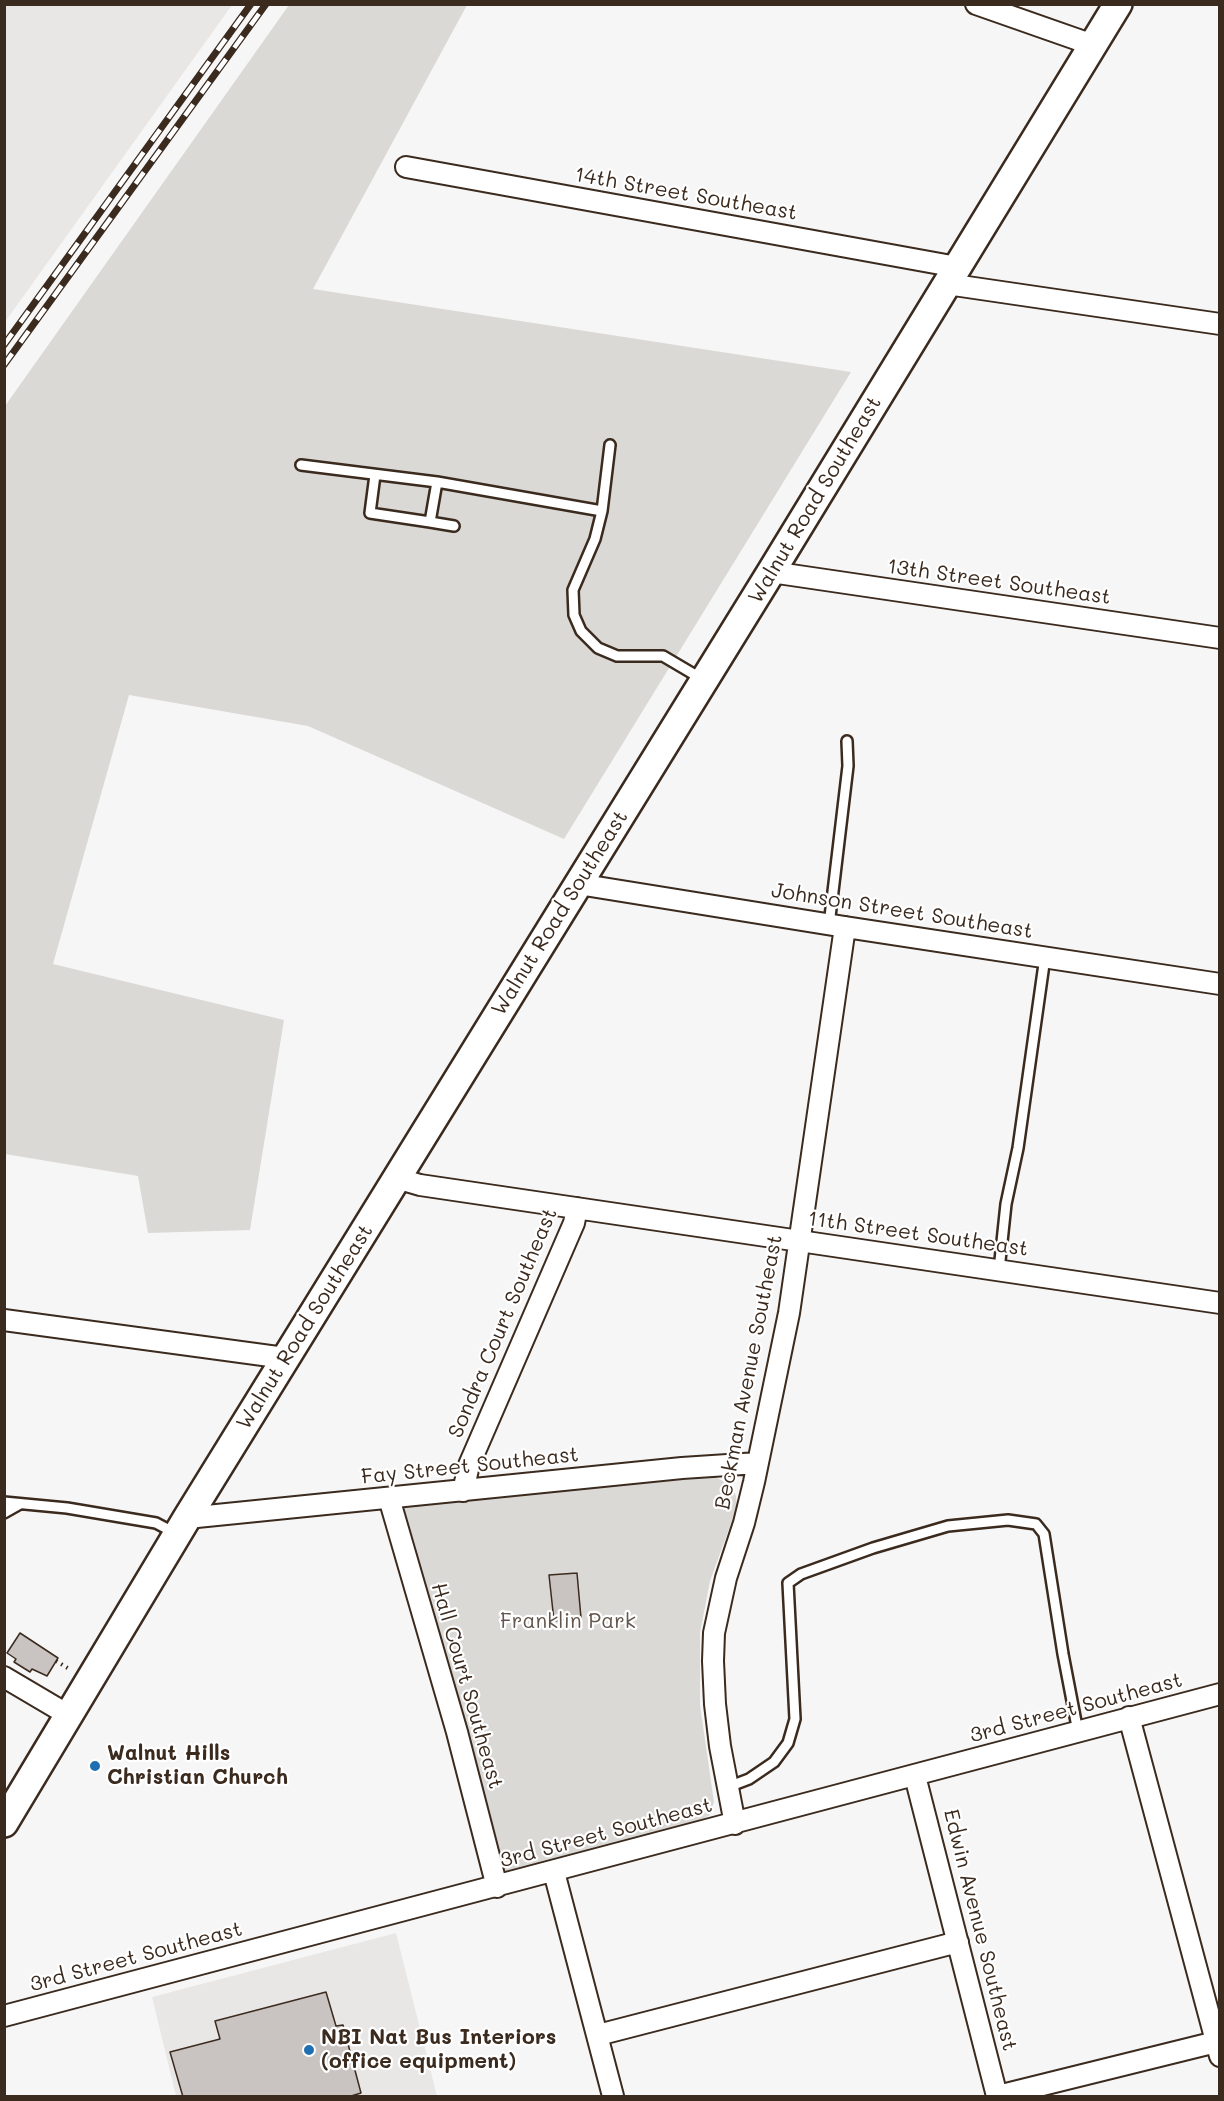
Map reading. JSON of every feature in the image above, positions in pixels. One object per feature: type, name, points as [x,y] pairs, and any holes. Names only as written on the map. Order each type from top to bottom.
[{"type":"main road","name":"Walnut Road Southeast","points":[[4,1823],[182,1526],[771,572],[1118,4]]},
{"type":"street","points":[[976,4],[1093,45]]},
{"type":"street","name":"14th Street Southeast","points":[[406,167],[952,275],[1220,324]]},
{"type":"street","name":"13th Street Southeast","points":[[771,572],[1220,638]]},
{"type":"street","name":"Johnson Street Southeast","points":[[578,884],[1220,984]]},
{"type":"street","name":"Beckman Avenue Southeast","points":[[735,1824],[715,1704],[714,1633],[719,1605],[744,1523],[789,1313],[800,1240],[837,926]]},
{"type":"street","name":"11th Street Southeast","points":[[396,1178],[420,1185],[1220,1303]]},
{"type":"street","name":"Sondra Court Southeast","points":[[463,1491],[469,1465],[574,1223],[577,1208]]},
{"type":"street","points":[[4,1320],[285,1358]]},
{"type":"street","name":"Fay Street Southeast","points":[[182,1526],[389,1498],[682,1468],[758,1463]]},
{"type":"street","name":"Hall Court Southeast","points":[[389,1498],[454,1720],[497,1887]]},
{"type":"street","points":[[4,1677],[70,1716]]},
{"type":"street","name":"3rd Street Southeast","points":[[4,2016],[1220,1694]]},
{"type":"street","points":[[998,2097],[1218,2046],[1130,1718]]},
{"type":"street","name":"Edwin Avenue Southeast","points":[[915,1776],[998,2097]]},
{"type":"street","points":[[554,1872],[613,2097]]},
{"type":"street","points":[[598,2035],[958,1942]]},
{"type":"lane","points":[[610,446],[602,511],[595,539],[573,590],[574,615],[581,631],[598,648],[617,656],[663,656],[704,680]]},
{"type":"lane","points":[[301,465],[436,482],[602,511]]},
{"type":"lane","points":[[375,475],[370,513],[454,526]]},
{"type":"lane","points":[[430,522],[436,482]]},
{"type":"lane","points":[[837,926],[848,766],[847,741]]},
{"type":"lane","points":[[999,1270],[1006,1204],[1018,1148],[1045,957]]},
{"type":"lane","points":[[4,1502],[67,1508],[182,1526]]},
{"type":"lane","points":[[4,1513],[20,1504]]},
{"type":"lane","points":[[728,1787],[749,1779],[774,1762],[788,1743],[795,1719],[788,1583],[801,1574],[873,1548],[948,1526],[1008,1520],[1036,1524],[1044,1534],[1078,1732]]},
{"type":"path","points":[[56,1661],[69,1669]]},
{"type":"shaded area","points":[[4,5],[232,5],[5,322]]},
{"type":"shaded area","points":[[396,1933],[437,2096],[176,2096],[152,1997]]},
{"type":"green space","points":[[289,5],[467,5],[313,289],[851,372],[564,839],[308,726],[129,695],[53,964],[284,1020],[250,1230],[148,1233],[138,1176],[5,1154],[5,406]]},
{"type":"green space","name":"Franklin Park","points":[[715,1477],[731,1485],[736,1496],[737,1507],[710,1581],[700,1633],[700,1705],[714,1802],[710,1815],[703,1819],[501,1874],[398,1505]]},
{"type":"building","points":[[577,1573],[581,1618],[554,1621],[549,1575]]},
{"type":"building","points":[[20,1633],[58,1658],[47,1676],[32,1669],[30,1672],[14,1662],[16,1659],[7,1653]]},
{"type":"building","points":[[326,1992],[336,2026],[343,2025],[361,2093],[348,2097],[183,2097],[170,2052],[220,2039],[215,2021]]},
{"type":"railway","points":[[4,345],[251,4]]},
{"type":"railway","points":[[4,365],[266,4]]},
{"type":"place","name":"Walnut Hills Christian Church","points":[[95,1766]]},
{"type":"place","name":"NBI Nat Bus Interiors (office equipment)","points":[[309,2050]]}]
